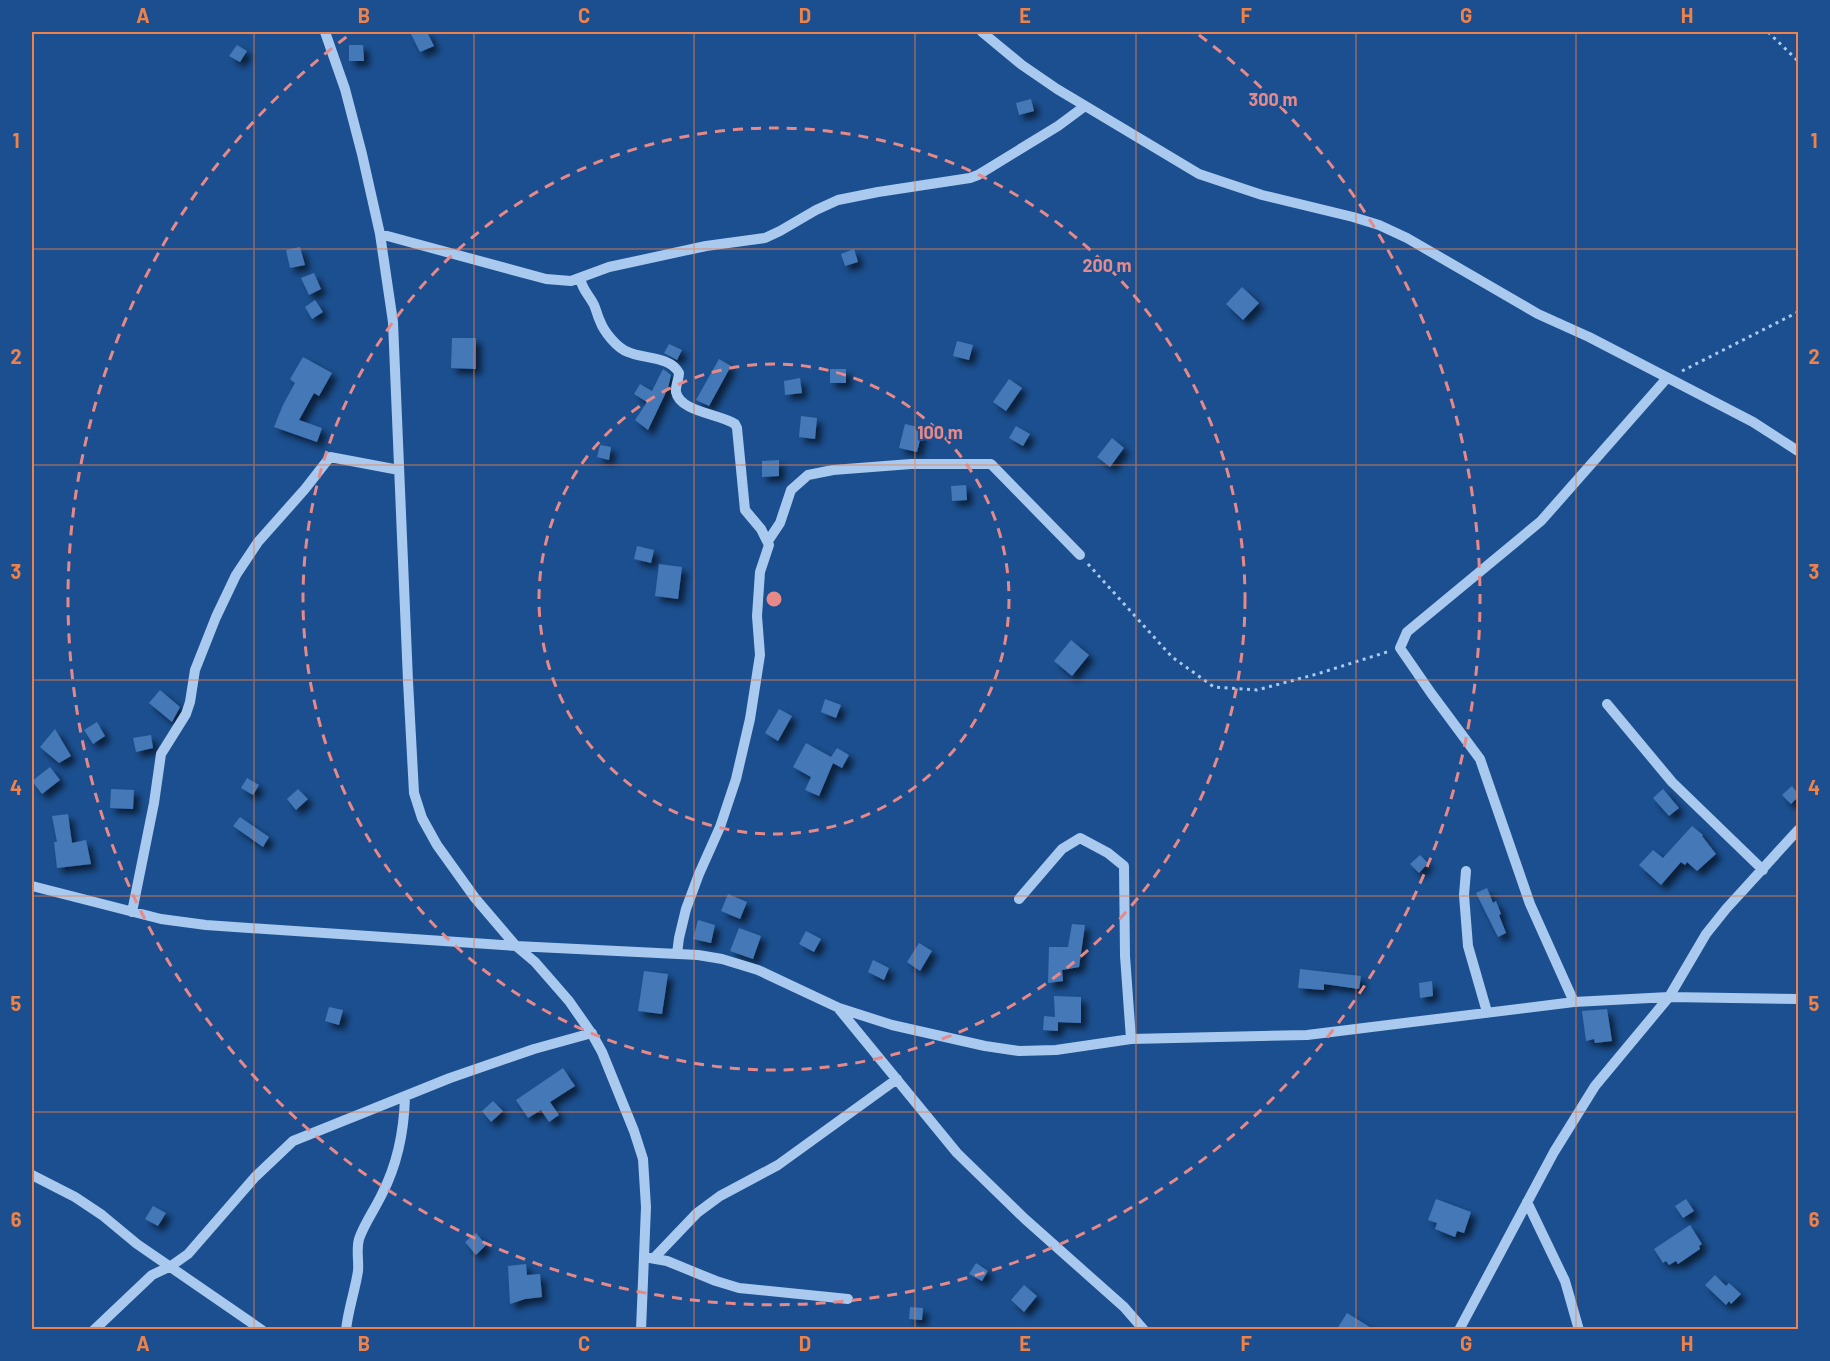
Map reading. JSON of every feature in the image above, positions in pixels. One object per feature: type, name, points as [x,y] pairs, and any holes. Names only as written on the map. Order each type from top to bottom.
[{"type":"street","points":[[325,32],[345,89],[362,154],[380,234],[393,322],[414,793],[422,818],[437,845],[475,898],[516,946],[549,977],[569,1001],[592,1033],[602,1052],[643,1159],[649,1258],[641,1329]]},
{"type":"street","points":[[981,32],[1022,65],[1085,106],[1199,174],[1262,195],[1353,217],[1407,238],[1538,314],[1588,337],[1753,422],[1798,451]]},
{"type":"street","points":[[380,234],[546,279],[571,282],[609,267],[706,246],[765,238],[838,200],[970,178],[1058,126],[1085,106]]},
{"type":"street","points":[[580,278],[581,286],[594,304],[601,324],[621,348],[677,369],[679,376],[676,390],[681,400],[701,411],[735,424],[741,460],[745,510],[768,541],[758,586],[757,616],[760,655],[750,718],[720,827],[686,909],[677,954]]},
{"type":"street","points":[[1574,1002],[1530,904],[1480,759],[1401,648],[1407,632],[1542,521],[1667,378]]},
{"type":"street","points":[[132,912],[153,813],[161,754],[186,714],[195,670],[226,594],[245,560],[269,528],[305,489],[330,457],[399,470]]},
{"type":"street","points":[[768,541],[780,523],[791,490],[808,475],[833,470],[911,464],[991,464],[1080,555]]},
{"type":"street","points":[[1607,704],[1672,782],[1763,870]]},
{"type":"street","points":[[1459,1329],[1554,1152],[1595,1086],[1669,997],[1706,934],[1798,830]]},
{"type":"street","points":[[1019,899],[1062,849],[1080,838],[1108,852],[1124,866],[1125,956],[1131,1039]]},
{"type":"street","points":[[1466,871],[1464,895],[1468,946],[1487,1012]]},
{"type":"street","points":[[32,886],[161,919],[206,925],[516,946],[677,954],[722,959],[758,970],[839,1008],[892,1025],[1018,1051],[1056,1050],[1131,1039],[1307,1035],[1574,1002],[1669,997],[1798,999]]},
{"type":"street","points":[[839,1008],[957,1153],[1025,1220],[1124,1307],[1144,1329]]},
{"type":"street","points":[[94,1329],[152,1275],[188,1254],[240,1193],[293,1141],[303,1135],[450,1078],[534,1049],[592,1033]]},
{"type":"street","points":[[649,1258],[720,1196],[778,1165],[897,1079]]},
{"type":"street","points":[[346,1329],[347,1313],[358,1269],[357,1246],[399,1153],[404,1126],[405,1097]]},
{"type":"street","points":[[32,1175],[75,1197],[102,1215],[137,1244],[262,1329]]},
{"type":"street","points":[[1527,1202],[1565,1281],[1579,1329]]},
{"type":"street","points":[[649,1258],[676,1264],[738,1288],[848,1299]]},
{"type":"path","points":[[1768,32],[1798,61]]},
{"type":"path","points":[[1667,378],[1798,312]]},
{"type":"path","points":[[1080,555],[1172,657],[1214,687],[1257,690],[1401,648]]},
{"type":"building","points":[[410,32],[427,32],[434,46],[420,52]]},
{"type":"building","points":[[237,45],[247,51],[240,62],[229,56]]},
{"type":"building","points":[[349,45],[363,45],[364,61],[349,61]]},
{"type":"building","points":[[1031,99],[1034,111],[1019,115],[1016,103]]},
{"type":"building","points":[[300,247],[305,265],[290,268],[286,250]]},
{"type":"building","points":[[854,249],[858,262],[845,266],[841,254]]},
{"type":"building","points":[[314,273],[321,289],[309,295],[301,278]]},
{"type":"building","points":[[1242,287],[1259,303],[1243,320],[1226,304]]},
{"type":"building","points":[[315,300],[323,312],[312,319],[305,307]]},
{"type":"building","points":[[452,338],[476,338],[476,369],[451,368]]},
{"type":"building","points":[[957,341],[973,345],[969,360],[953,356]]},
{"type":"building","points":[[669,344],[682,350],[677,360],[664,353]]},
{"type":"building","points":[[303,357],[332,373],[319,396],[314,393],[299,420],[322,428],[317,442],[274,427],[295,383],[290,379]]},
{"type":"building","points":[[719,359],[731,366],[709,406],[696,400]]},
{"type":"building","points":[[663,369],[671,375],[668,388],[648,430],[635,420],[647,402],[634,394],[640,384],[652,391]]},
{"type":"building","points":[[830,369],[846,369],[846,383],[830,383]]},
{"type":"building","points":[[800,378],[802,393],[785,395],[784,381]]},
{"type":"building","points":[[1009,379],[1022,388],[1006,411],[993,402]]},
{"type":"building","points":[[801,416],[817,418],[815,439],[799,437]]},
{"type":"building","points":[[905,424],[923,428],[917,452],[899,448]]},
{"type":"building","points":[[1016,426],[1030,434],[1023,446],[1009,438]]},
{"type":"building","points":[[1112,438],[1124,448],[1110,467],[1097,457]]},
{"type":"building","points":[[600,445],[611,447],[609,460],[597,457]]},
{"type":"building","points":[[779,460],[779,476],[762,477],[762,461]]},
{"type":"building","points":[[966,485],[967,500],[952,501],[951,486]]},
{"type":"building","points":[[637,546],[654,550],[651,563],[634,559]]},
{"type":"building","points":[[659,564],[682,567],[678,599],[655,596]]},
{"type":"building","points":[[1071,640],[1089,655],[1072,676],[1054,661]]},
{"type":"building","points":[[160,690],[180,707],[172,722],[149,703]]},
{"type":"building","points":[[825,699],[841,705],[836,718],[821,712]]},
{"type":"building","points":[[779,709],[792,716],[778,741],[765,733]]},
{"type":"building","points":[[97,722],[105,736],[93,744],[84,730]]},
{"type":"building","points":[[55,729],[71,756],[59,763],[40,747]]},
{"type":"building","points":[[151,735],[153,748],[136,752],[133,738]]},
{"type":"building","points":[[806,743],[831,757],[837,748],[849,755],[842,768],[833,763],[819,796],[805,790],[811,777],[793,767]]},
{"type":"building","points":[[50,767],[60,780],[42,794],[32,781]]},
{"type":"building","points":[[247,778],[259,785],[253,795],[241,788]]},
{"type":"building","points":[[1792,786],[1798,797],[1791,804],[1782,795]]},
{"type":"building","points":[[111,789],[134,790],[133,809],[110,808]]},
{"type":"building","points":[[298,789],[308,799],[296,810],[287,799]]},
{"type":"building","points":[[1663,789],[1679,808],[1669,816],[1653,798]]},
{"type":"building","points":[[68,814],[72,843],[86,840],[91,864],[57,868],[54,842],[57,842],[52,816]]},
{"type":"building","points":[[240,817],[269,837],[263,847],[233,826]]},
{"type":"building","points":[[1692,826],[1703,835],[1716,854],[1697,871],[1687,862],[1685,865],[1681,862],[1661,885],[1639,865],[1653,850],[1663,858]]},
{"type":"building","points":[[1420,855],[1428,863],[1419,873],[1410,864]]},
{"type":"building","points":[[1487,888],[1493,903],[1496,901],[1506,933],[1498,937],[1476,893]]},
{"type":"building","points":[[728,894],[747,902],[740,919],[721,911]]},
{"type":"building","points":[[698,920],[715,925],[711,943],[693,939]]},
{"type":"building","points":[[1072,924],[1085,925],[1079,967],[1062,970],[1063,981],[1048,983],[1049,947],[1068,947]]},
{"type":"building","points":[[739,928],[761,936],[753,959],[730,951]]},
{"type":"building","points":[[806,931],[821,939],[814,952],[799,944]]},
{"type":"building","points":[[919,943],[932,951],[920,971],[907,962]]},
{"type":"building","points":[[873,960],[889,968],[884,980],[868,972]]},
{"type":"building","points":[[1300,969],[1361,976],[1359,989],[1324,984],[1324,990],[1298,988]]},
{"type":"building","points":[[644,971],[668,974],[662,1014],[638,1011]]},
{"type":"building","points":[[1432,981],[1433,996],[1420,998],[1419,983]]},
{"type":"building","points":[[1054,996],[1081,997],[1081,1023],[1058,1022],[1058,1031],[1043,1030],[1044,1016],[1055,1017]]},
{"type":"building","points":[[329,1007],[343,1010],[339,1025],[325,1021]]},
{"type":"building","points":[[1607,1009],[1612,1041],[1595,1043],[1594,1039],[1586,1041],[1582,1011]]},
{"type":"building","points":[[563,1068],[575,1086],[550,1102],[559,1115],[549,1122],[541,1110],[528,1118],[516,1100]]},
{"type":"building","points":[[493,1101],[503,1111],[491,1122],[482,1111]]},
{"type":"building","points":[[1436,1199],[1471,1212],[1464,1233],[1457,1231],[1455,1237],[1435,1229],[1437,1223],[1428,1220]]},
{"type":"building","points":[[1686,1199],[1694,1211],[1683,1218],[1675,1206]]},
{"type":"building","points":[[153,1206],[166,1213],[158,1226],[145,1219]]},
{"type":"building","points":[[1690,1225],[1702,1244],[1699,1246],[1700,1249],[1678,1264],[1676,1261],[1669,1265],[1666,1261],[1663,1263],[1654,1249]]},
{"type":"building","points":[[476,1233],[486,1245],[476,1255],[465,1242]]},
{"type":"building","points":[[976,1263],[988,1271],[982,1281],[969,1274]]},
{"type":"building","points":[[526,1264],[527,1275],[540,1274],[542,1297],[510,1304],[508,1266]]},
{"type":"building","points":[[1715,1275],[1726,1286],[1729,1283],[1741,1294],[1731,1304],[1729,1301],[1726,1305],[1705,1285]]},
{"type":"building","points":[[1024,1285],[1037,1296],[1024,1312],[1011,1300]]},
{"type":"building","points":[[910,1307],[923,1308],[922,1320],[909,1319]]},
{"type":"building","points":[[1347,1313],[1373,1329],[1337,1329]]}]
